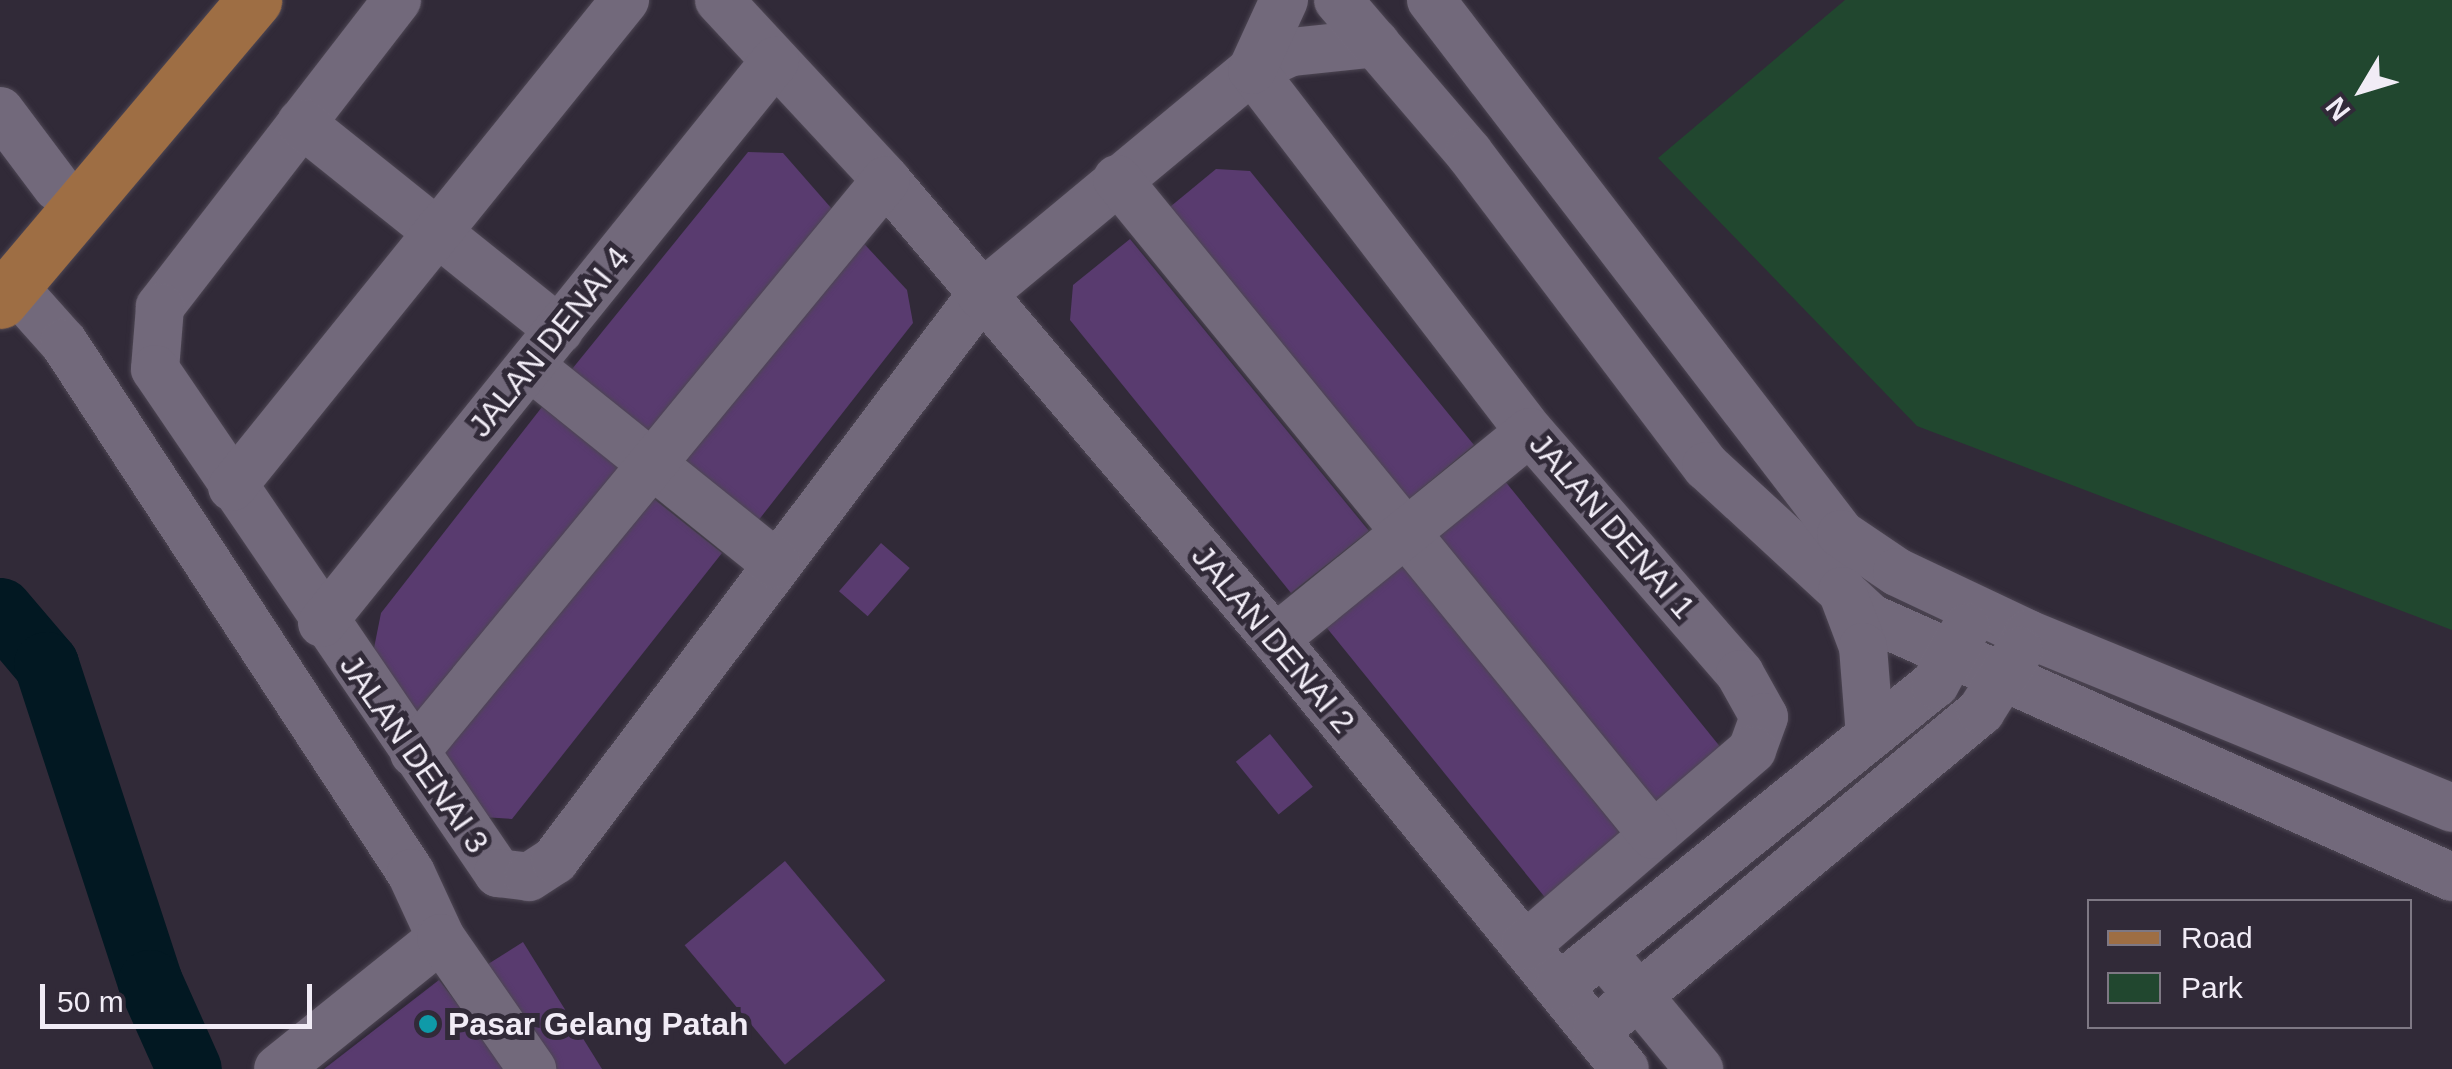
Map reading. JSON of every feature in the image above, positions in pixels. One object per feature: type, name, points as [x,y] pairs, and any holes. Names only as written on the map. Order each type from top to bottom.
[{"type":"main road","points":[[4,281],[57,186],[214,0]]},
{"type":"main road","points":[[4,281],[254,0]]},
{"type":"street","name":"JALAN DENAI 3","points":[[397,0],[160,308],[151,340],[155,369],[322,622],[498,872],[528,877],[555,860],[982,295],[1252,70]]},
{"type":"street","points":[[232,486],[625,0]]},
{"type":"street","name":"JALAN DENAI 2","points":[[719,0],[886,180],[1275,639],[1625,1069]]},
{"type":"street","points":[[1252,70],[1284,0]]},
{"type":"street","points":[[1338,0],[1376,43],[1706,466],[1871,618],[2452,877]]},
{"type":"street","points":[[1431,0],[1841,534],[2028,634],[2452,808]]},
{"type":"street","points":[[1252,70],[1291,52],[1376,43]]},
{"type":"street","name":"JALAN DENAI 4","points":[[322,622],[775,61]]},
{"type":"street","name":"JALAN DENAI 1","points":[[1252,70],[1530,432],[1740,674],[1764,717],[1752,750],[1524,946]]},
{"type":"street","points":[[0,110],[57,186]]},
{"type":"street","points":[[301,123],[559,330]]},
{"type":"street","points":[[1117,179],[1652,835]]},
{"type":"street","points":[[414,753],[886,180]]},
{"type":"street","points":[[4,281],[86,376],[411,873],[441,938],[532,1069]]},
{"type":"street","points":[[530,366],[776,564]]},
{"type":"street","points":[[1275,639],[1530,432]]},
{"type":"street","points":[[1842,592],[1863,647],[1870,736]]},
{"type":"street","points":[[1560,986],[1936,684],[1975,608]]},
{"type":"street","points":[[1597,1030],[1981,711],[2028,634]]},
{"type":"street","points":[[278,1069],[441,938]]},
{"type":"street","points":[[1602,952],[1699,1069]]},
{"type":"green space","points":[[1845,0],[2452,0],[2452,630],[1917,426],[1658,158]]},
{"type":"building","points":[[748,152],[783,153],[832,209],[642,442],[564,379]]},
{"type":"building","points":[[1216,169],[1250,171],[1474,445],[1397,509],[1159,216]]},
{"type":"building","points":[[856,235],[907,290],[913,323],[754,526],[675,464]]},
{"type":"building","points":[[1130,239],[1369,531],[1291,593],[1070,320],[1073,285]]},
{"type":"building","points":[[542,407],[621,469],[422,720],[373,653],[381,613]]},
{"type":"building","points":[[1500,475],[1728,756],[1651,819],[1423,537]]},
{"type":"building","points":[[644,491],[722,553],[512,819],[482,817],[437,752]]},
{"type":"building","points":[[881,543],[910,568],[868,616],[839,591]]},
{"type":"building","points":[[1396,556],[1624,838],[1548,900],[1319,618]]},
{"type":"building","points":[[1270,734],[1313,787],[1279,815],[1236,762]]},
{"type":"building","points":[[785,861],[885,981],[785,1065],[685,945]]},
{"type":"building","points":[[523,942],[602,1069],[549,1069],[485,966]]},
{"type":"building","name":"Pasar Gelang Patah","points":[[439,980],[508,1069],[324,1069]]},
{"type":"waterway","points":[[0,610],[46,664],[150,982],[189,1069]]},
{"type":"place","name":"Pasar Gelang Patah","points":[[428,1024]]}]
